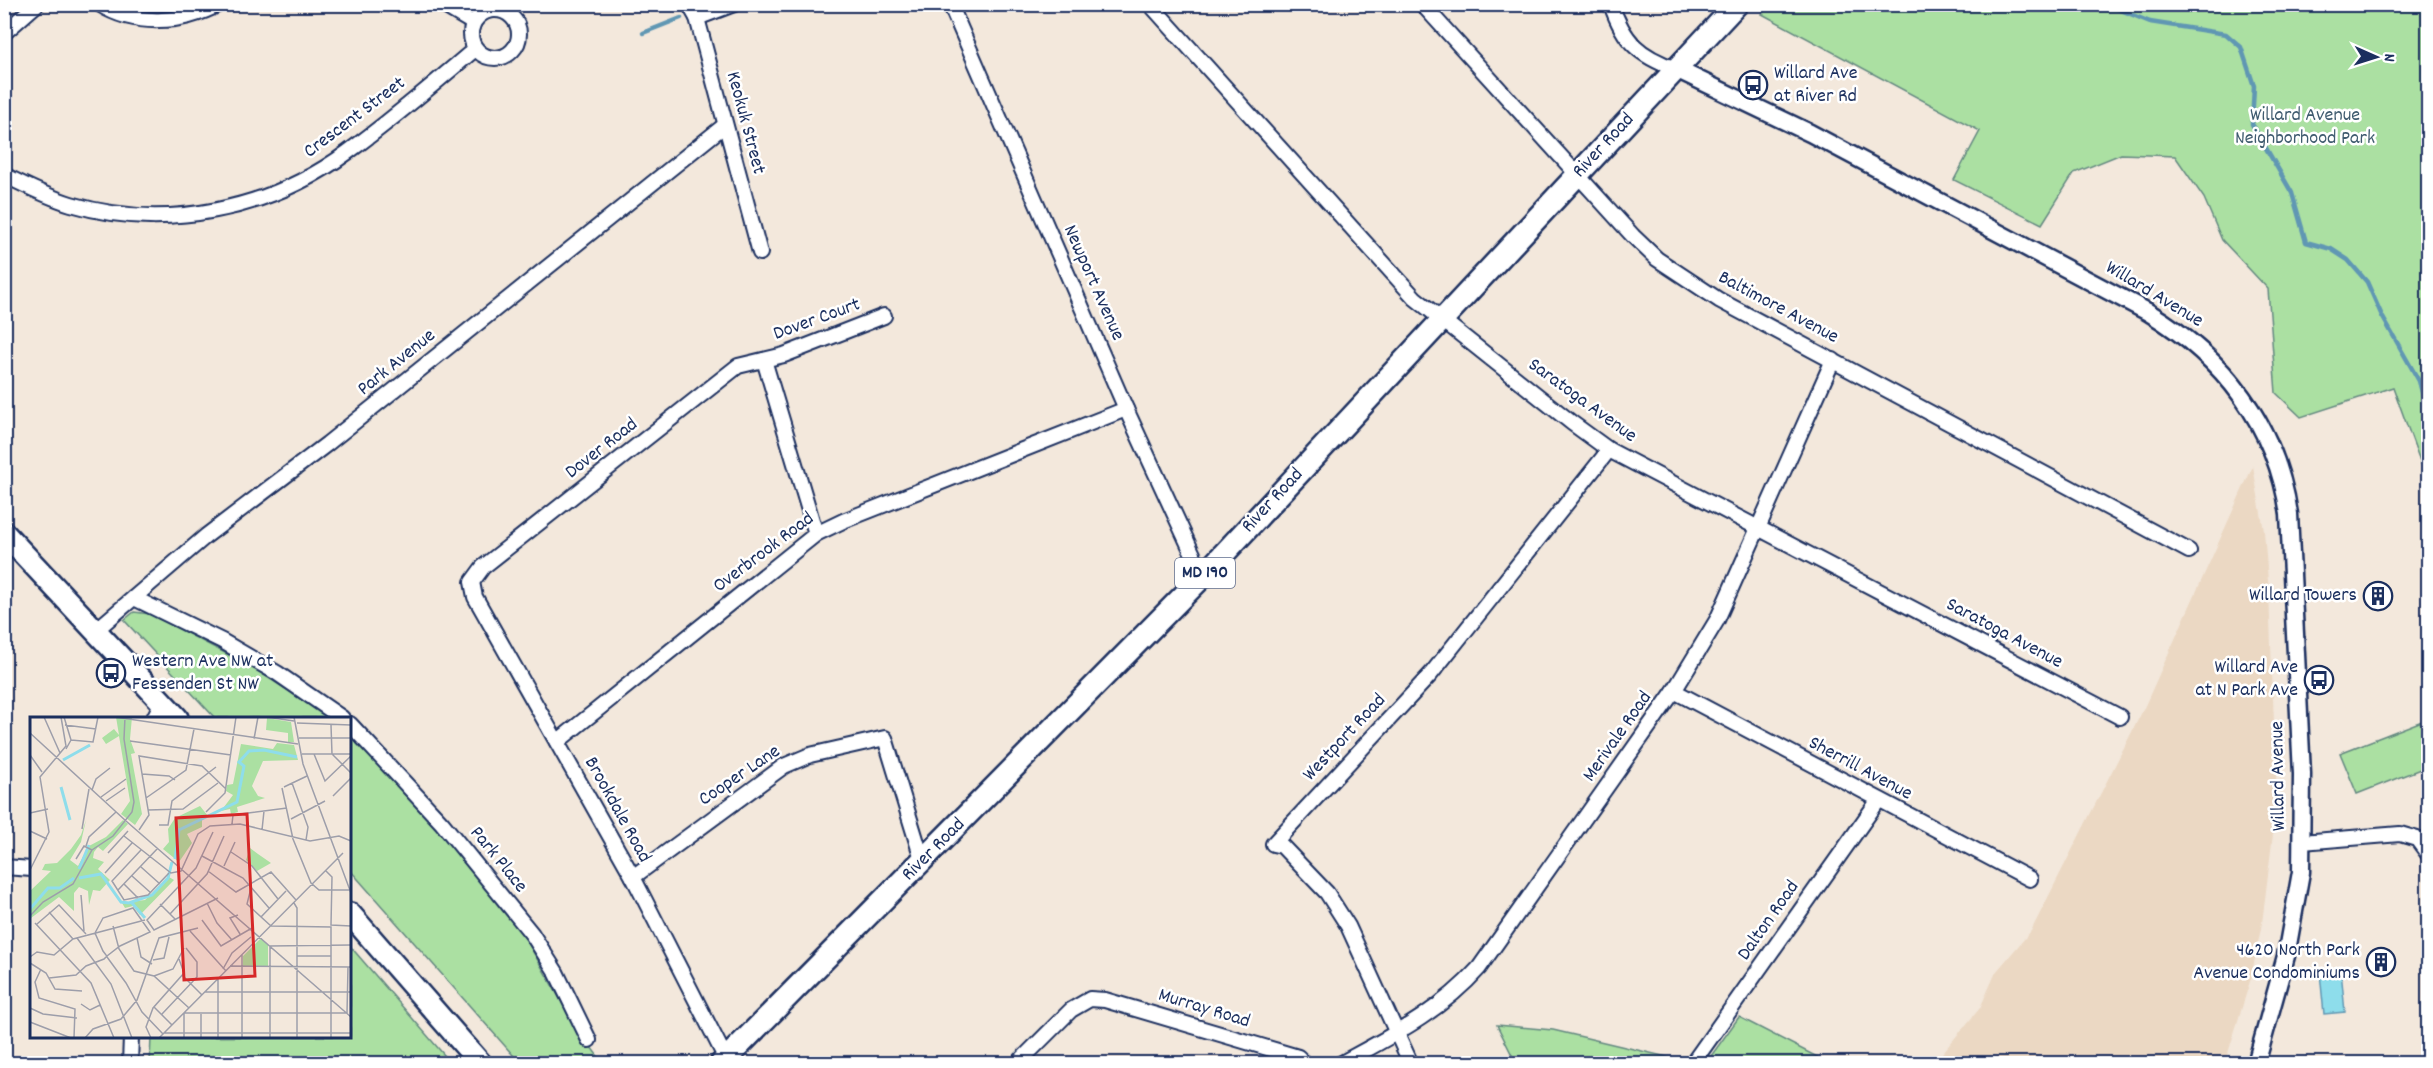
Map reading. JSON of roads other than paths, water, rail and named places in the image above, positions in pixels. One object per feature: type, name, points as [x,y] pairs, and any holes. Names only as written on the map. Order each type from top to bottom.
[{"type":"main road","name":"River Road","points":[[723,1061],[923,862],[1203,576],[1737,4]]},
{"type":"main road","points":[[4,532],[95,631],[158,710],[175,717]]},
{"type":"main road","points":[[351,915],[481,1064]]},
{"type":"street","points":[[4,33],[37,4]]},
{"type":"street","points":[[99,4],[127,17],[153,21],[178,20],[202,13],[219,4]]},
{"type":"street","points":[[441,4],[473,23]]},
{"type":"street","name":"Keokuk Street","points":[[689,4],[697,18],[760,253]]},
{"type":"street","points":[[697,18],[734,4]]},
{"type":"street","name":"Newport Avenue","points":[[950,4],[1126,409],[1203,576]]},
{"type":"street","name":"Saratoga Avenue","points":[[1150,4],[1415,298],[1572,423],[1609,450],[2120,717]]},
{"type":"street","name":"Baltimore Avenue","points":[[1422,4],[1576,176],[1657,259],[1719,300],[2189,551]]},
{"type":"street","points":[[1611,4],[1620,27],[1633,46],[1653,61],[1676,69]]},
{"type":"street","points":[[502,11],[515,21],[519,35],[517,45],[505,57],[488,58],[475,49],[471,36],[473,23],[485,12],[502,11]]},
{"type":"street","name":"Crescent Street","points":[[4,175],[72,204],[126,213],[190,214],[248,204],[317,172],[347,153],[475,49]]},
{"type":"street","name":"Willard Avenue","points":[[1676,69],[1810,133],[2148,312],[2187,337],[2230,379],[2268,438],[2280,468],[2287,497],[2291,532],[2301,745],[2302,842],[2299,885],[2288,948],[2275,1003],[2256,1064]]},
{"type":"street","name":"Park Avenue","points":[[95,631],[206,536],[327,444],[725,125]]},
{"type":"street","name":"Dover Court","points":[[764,360],[784,355],[884,316]]},
{"type":"street","points":[[764,360],[816,534]]},
{"type":"street","name":"Dover Road","points":[[472,582],[483,567],[738,366],[764,360]]},
{"type":"street","name":"Merivale Road","points":[[1340,1064],[1437,1009],[1479,968],[1674,691],[1717,620],[1833,360]]},
{"type":"street","name":"Overbrook Road","points":[[557,742],[816,534],[843,521],[1126,409]]},
{"type":"street","name":"Westport Road","points":[[1412,1064],[1348,926],[1332,901],[1282,846],[1273,844],[1431,674],[1609,450]]},
{"type":"street","name":"Brookdale Road","points":[[472,582],[475,597],[633,877],[723,1061]]},
{"type":"street","points":[[134,598],[222,641],[277,673],[341,717]]},
{"type":"street","name":"Sherrill Avenue","points":[[1674,691],[1878,801],[2030,879]]},
{"type":"street","name":"Park Place","points":[[351,725],[442,823],[532,934],[556,972],[589,1040]]},
{"type":"street","name":"Cooper Lane","points":[[633,877],[784,766],[810,755],[885,738],[923,862]]},
{"type":"street","name":"Dalton Road","points":[[1692,1064],[1878,801]]},
{"type":"street","points":[[2302,842],[2400,834],[2416,839],[2428,854]]},
{"type":"street","points":[[4,867],[30,869]]},
{"type":"street","name":"Murray Road","points":[[1017,1064],[1071,1010],[1090,999],[1106,1000],[1298,1057],[1305,1064]]},
{"type":"street","points":[[130,1064],[131,1038]]},
{"type":"water","points":[[2341,971],[2345,1012],[2324,1014],[2320,973]]},
{"type":"waterway","points":[[2106,4],[2150,22],[2226,34],[2241,47],[2254,86],[2252,124],[2292,193],[2306,242],[2331,249],[2348,260],[2367,282],[2382,316],[2419,381],[2428,415]]},
{"type":"waterway","points":[[643,33],[681,18]]},
{"type":"place","name":"Willard Ave at River Rd","points":[[1753,85]]},
{"type":"place","name":"Willard Towers","points":[[2378,596]]},
{"type":"place","name":"Western Ave NW at Fessenden St NW","points":[[111,673]]},
{"type":"place","name":"Willard Ave at N Park Ave","points":[[2319,680]]},
{"type":"place","name":"4620 North Park Avenue Condominiums","points":[[2381,962]]},
{"type":"park label","name":"Willard Avenue Neighborhood Park","points":[[2305,128]]}]
